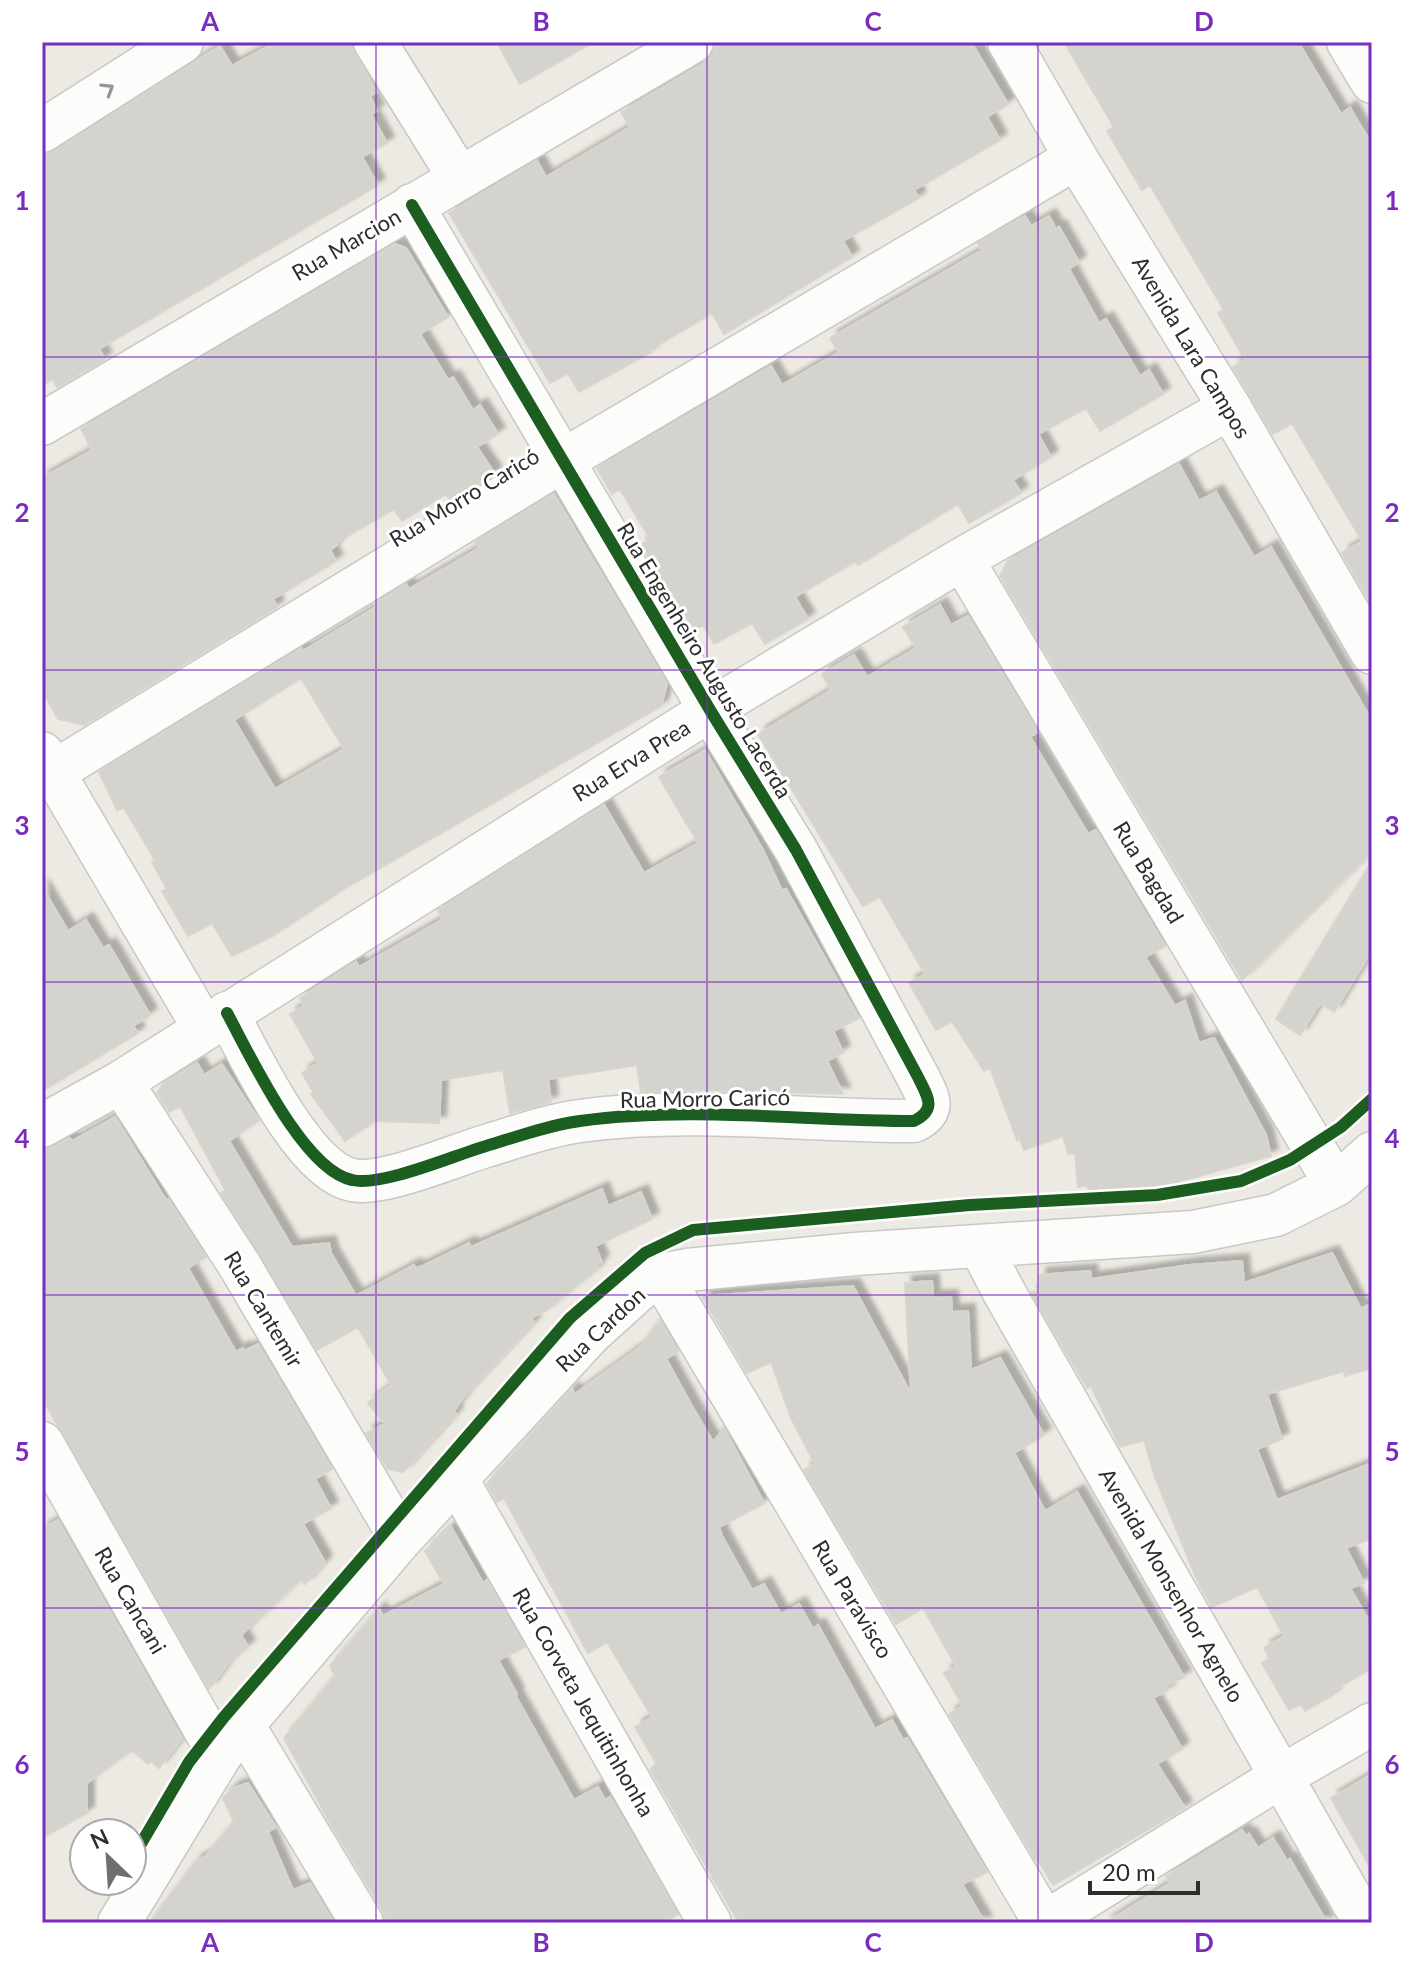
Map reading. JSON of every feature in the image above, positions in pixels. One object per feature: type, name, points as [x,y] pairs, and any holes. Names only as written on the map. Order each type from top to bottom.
[{"type":"street","points":[[42,131],[182,42]]},
{"type":"street","points":[[375,42],[459,177]]},
{"type":"street","name":"Rua Marcion","points":[[42,424],[692,42]]},
{"type":"street","name":"Avenida Lara Campos","points":[[1009,42],[1076,158],[1230,408],[1372,653]]},
{"type":"street","points":[[1348,42],[1372,82]]},
{"type":"street","name":"Rua Morro Caricó","points":[[895,1121],[700,1114],[579,1121],[486,1146],[391,1177],[352,1180],[328,1167],[307,1147],[215,1021],[46,768],[1076,158]]},
{"type":"street","name":"Rua Engenheiro Augusto Lacerda","points":[[412,205],[796,850],[918,1077],[929,1100],[929,1109],[914,1121],[895,1121]]},
{"type":"street","name":"Rua Erva Prea","points":[[42,1126],[121,1082],[710,710],[962,559],[1230,408]]},
{"type":"street","name":"Rua Bagdad","points":[[962,559],[1336,1185]]},
{"type":"street","name":"Rua Cantemir","points":[[121,1082],[240,1266],[401,1539]]},
{"type":"street","name":"Rua Cardon","points":[[119,1923],[232,1741],[401,1539],[590,1334],[621,1304],[661,1275],[855,1254],[1193,1232],[1276,1215],[1336,1185],[1372,1153]]},
{"type":"street","name":"Avenida Monsenhor Agnelo","points":[[980,1246],[1365,1923]]},
{"type":"street","name":"Rua Paravisco","points":[[661,1275],[1045,1923]]},
{"type":"street","name":"Rua Cancani","points":[[42,1443],[232,1741],[362,1923]]},
{"type":"street","name":"Rua Corveta Jequitinhonha","points":[[457,1480],[710,1923]]},
{"type":"street","points":[[1045,1923],[1372,1724]]},
{"type":"building","points":[[276,42],[349,42],[377,92],[370,96],[377,111],[371,114],[387,143],[362,157],[378,185],[99,349],[105,359],[57,387],[53,379],[42,385],[42,155],[55,151],[220,46],[232,66]]},
{"type":"building","points":[[497,42],[593,42],[520,84]]},
{"type":"building","points":[[726,42],[971,42],[1008,104],[987,117],[1000,140],[914,190],[919,198],[843,241],[852,257],[724,334],[712,313],[579,392],[568,373],[550,383],[449,213],[537,161],[546,177],[630,127],[621,112],[704,63],[714,49]]},
{"type":"building","points":[[1064,42],[1298,42],[1341,114],[1350,108],[1372,145],[1372,605],[1342,553],[1362,541],[1292,423],[1273,434],[1233,367],[1245,360],[1218,313],[1224,310],[1150,185],[1142,190],[1107,131],[1114,127]]},
{"type":"building","points":[[1025,216],[1031,226],[1049,216],[1056,229],[1059,227],[1079,262],[1069,269],[1099,323],[1106,319],[1140,376],[1149,370],[1163,394],[1100,431],[1086,408],[1038,434],[1051,457],[1013,480],[1021,493],[969,523],[958,504],[858,565],[856,561],[795,597],[808,619],[765,644],[752,623],[714,644],[703,625],[694,630],[640,545],[650,539],[620,489],[612,494],[597,468],[771,366],[782,385],[839,352],[830,338],[982,250],[978,243]]},
{"type":"building","points":[[395,244],[406,248],[448,317],[420,334],[448,380],[453,377],[473,410],[480,405],[498,434],[477,447],[495,474],[450,501],[446,494],[402,521],[394,509],[336,543],[330,550],[336,561],[273,599],[277,607],[84,725],[58,719],[42,690],[42,478],[92,450],[81,429]]},
{"type":"building","points":[[1179,464],[1199,501],[1216,492],[1254,557],[1271,547],[1372,721],[1372,851],[1242,980],[1000,576],[1008,561]]},
{"type":"building","points":[[554,494],[667,684],[661,706],[342,890],[271,937],[232,956],[212,923],[188,936],[162,891],[167,889],[152,862],[155,860],[124,808],[117,810],[99,772],[301,648],[303,651],[376,607],[375,604],[406,584],[409,589],[479,548],[475,542]],"holes":[[[301,678],[344,749],[275,789],[234,720]]]},
{"type":"building","points":[[940,605],[951,625],[968,616],[1038,732],[1030,737],[1088,834],[1096,830],[1165,946],[1145,957],[1175,1006],[1185,1001],[1199,1043],[1214,1038],[1266,1135],[1271,1156],[1167,1185],[1088,1191],[1088,1186],[1078,1187],[1075,1153],[1068,1154],[1063,1136],[1024,1150],[1020,1139],[1017,1140],[990,1068],[984,1071],[952,1021],[936,1030],[909,983],[925,974],[880,897],[863,906],[758,734],[831,690],[822,674],[854,655],[867,677],[916,648],[903,627]]},
{"type":"building","points":[[705,750],[763,850],[782,891],[786,889],[859,1018],[833,1031],[843,1052],[827,1061],[843,1094],[705,1090],[641,1092],[637,1065],[548,1079],[551,1102],[510,1113],[503,1070],[441,1080],[439,1123],[375,1121],[345,1141],[311,1094],[314,1093],[302,1073],[318,1063],[290,1014],[304,1006],[300,998],[356,962],[359,967],[443,919],[438,910],[604,805],[644,873],[698,843],[659,777]]},
{"type":"building","points":[[1372,861],[1372,950],[1334,1012],[1320,1003],[1300,1035],[1276,1019]]},
{"type":"building","points":[[42,887],[68,931],[86,920],[103,948],[109,945],[150,1015],[133,1026],[138,1033],[42,1091]]},
{"type":"building","points":[[197,1063],[204,1075],[222,1064],[259,1120],[229,1141],[292,1247],[329,1243],[331,1253],[356,1296],[414,1265],[415,1268],[423,1266],[469,1243],[471,1247],[602,1189],[608,1206],[641,1192],[652,1219],[595,1246],[602,1262],[596,1266],[598,1268],[547,1310],[531,1318],[534,1322],[465,1395],[454,1411],[456,1414],[403,1472],[388,1469],[366,1433],[385,1424],[368,1403],[391,1385],[358,1327],[317,1350],[221,1193],[226,1191],[180,1106],[169,1112],[157,1093],[164,1083]]},
{"type":"building","points":[[115,1117],[166,1200],[206,1257],[188,1268],[236,1352],[258,1344],[332,1469],[315,1479],[331,1508],[303,1524],[325,1562],[305,1584],[300,1579],[241,1635],[248,1646],[228,1663],[209,1689],[42,1398],[42,1150],[69,1138],[72,1141]]},
{"type":"building","points":[[1332,1253],[1361,1309],[1372,1303],[1372,1368],[1345,1376],[1344,1371],[1267,1394],[1282,1439],[1257,1449],[1277,1500],[1372,1463],[1372,1538],[1346,1548],[1364,1583],[1350,1588],[1372,1626],[1372,1668],[1305,1711],[1301,1704],[1289,1710],[1262,1663],[1270,1659],[1264,1648],[1284,1636],[1257,1587],[1212,1607],[1197,1580],[1155,1477],[1144,1440],[1120,1447],[1091,1386],[1087,1388],[1031,1292],[1041,1291],[1039,1275],[1090,1271],[1091,1279],[1242,1261],[1244,1283]]},
{"type":"building","points":[[932,1281],[933,1298],[951,1297],[952,1312],[968,1311],[971,1370],[1000,1358],[1044,1435],[1014,1453],[1045,1511],[1077,1492],[1184,1677],[1166,1686],[1168,1690],[1153,1698],[1182,1749],[1157,1764],[1185,1808],[1053,1885],[949,1714],[963,1706],[944,1673],[956,1666],[923,1608],[896,1624],[804,1470],[815,1464],[791,1418],[771,1362],[747,1373],[702,1296],[853,1286],[911,1394],[905,1283]]},
{"type":"building","points":[[660,1320],[678,1351],[666,1359],[692,1406],[713,1442],[724,1428],[764,1503],[719,1527],[722,1536],[752,1590],[764,1584],[781,1614],[799,1604],[813,1629],[818,1625],[875,1729],[892,1720],[903,1740],[907,1738],[987,1872],[962,1884],[985,1923],[739,1923],[650,1769],[657,1764],[635,1727],[652,1717],[607,1642],[588,1653],[504,1498],[497,1502],[487,1484],[572,1389],[575,1394],[640,1347]]},
{"type":"building","points":[[58,1520],[182,1738],[159,1768],[151,1761],[148,1764],[132,1750],[87,1783],[87,1813],[80,1817],[68,1817],[68,1824],[42,1838],[42,1529]]},
{"type":"building","points":[[451,1527],[483,1583],[487,1580],[525,1647],[498,1660],[515,1695],[574,1800],[598,1787],[605,1800],[610,1797],[678,1914],[663,1923],[386,1923],[383,1911],[284,1738],[335,1676],[330,1666],[379,1609],[383,1616],[444,1584],[425,1551]]},
{"type":"building","points":[[1372,1774],[1372,1871],[1331,1798]]},
{"type":"building","points":[[248,1783],[276,1827],[268,1832],[293,1890],[310,1883],[334,1923],[149,1923],[196,1861],[206,1856],[234,1822],[223,1798],[233,1788]]},
{"type":"building","points":[[1242,1830],[1246,1836],[1249,1834],[1258,1848],[1273,1838],[1287,1861],[1290,1859],[1327,1923],[1105,1923],[1170,1883],[1166,1876]]},
{"type":"cycle path","points":[[227,1013],[264,1082],[297,1134],[315,1156],[334,1172],[352,1180],[399,1175],[556,1125],[580,1121],[705,1114],[914,1121],[928,1107],[927,1096],[918,1077],[796,850],[412,205]]},
{"type":"cycle path","points":[[148,1832],[189,1762],[224,1717],[570,1318],[645,1253],[693,1230],[970,1205],[1157,1195],[1241,1181],[1290,1160],[1341,1127],[1372,1099]]}]
